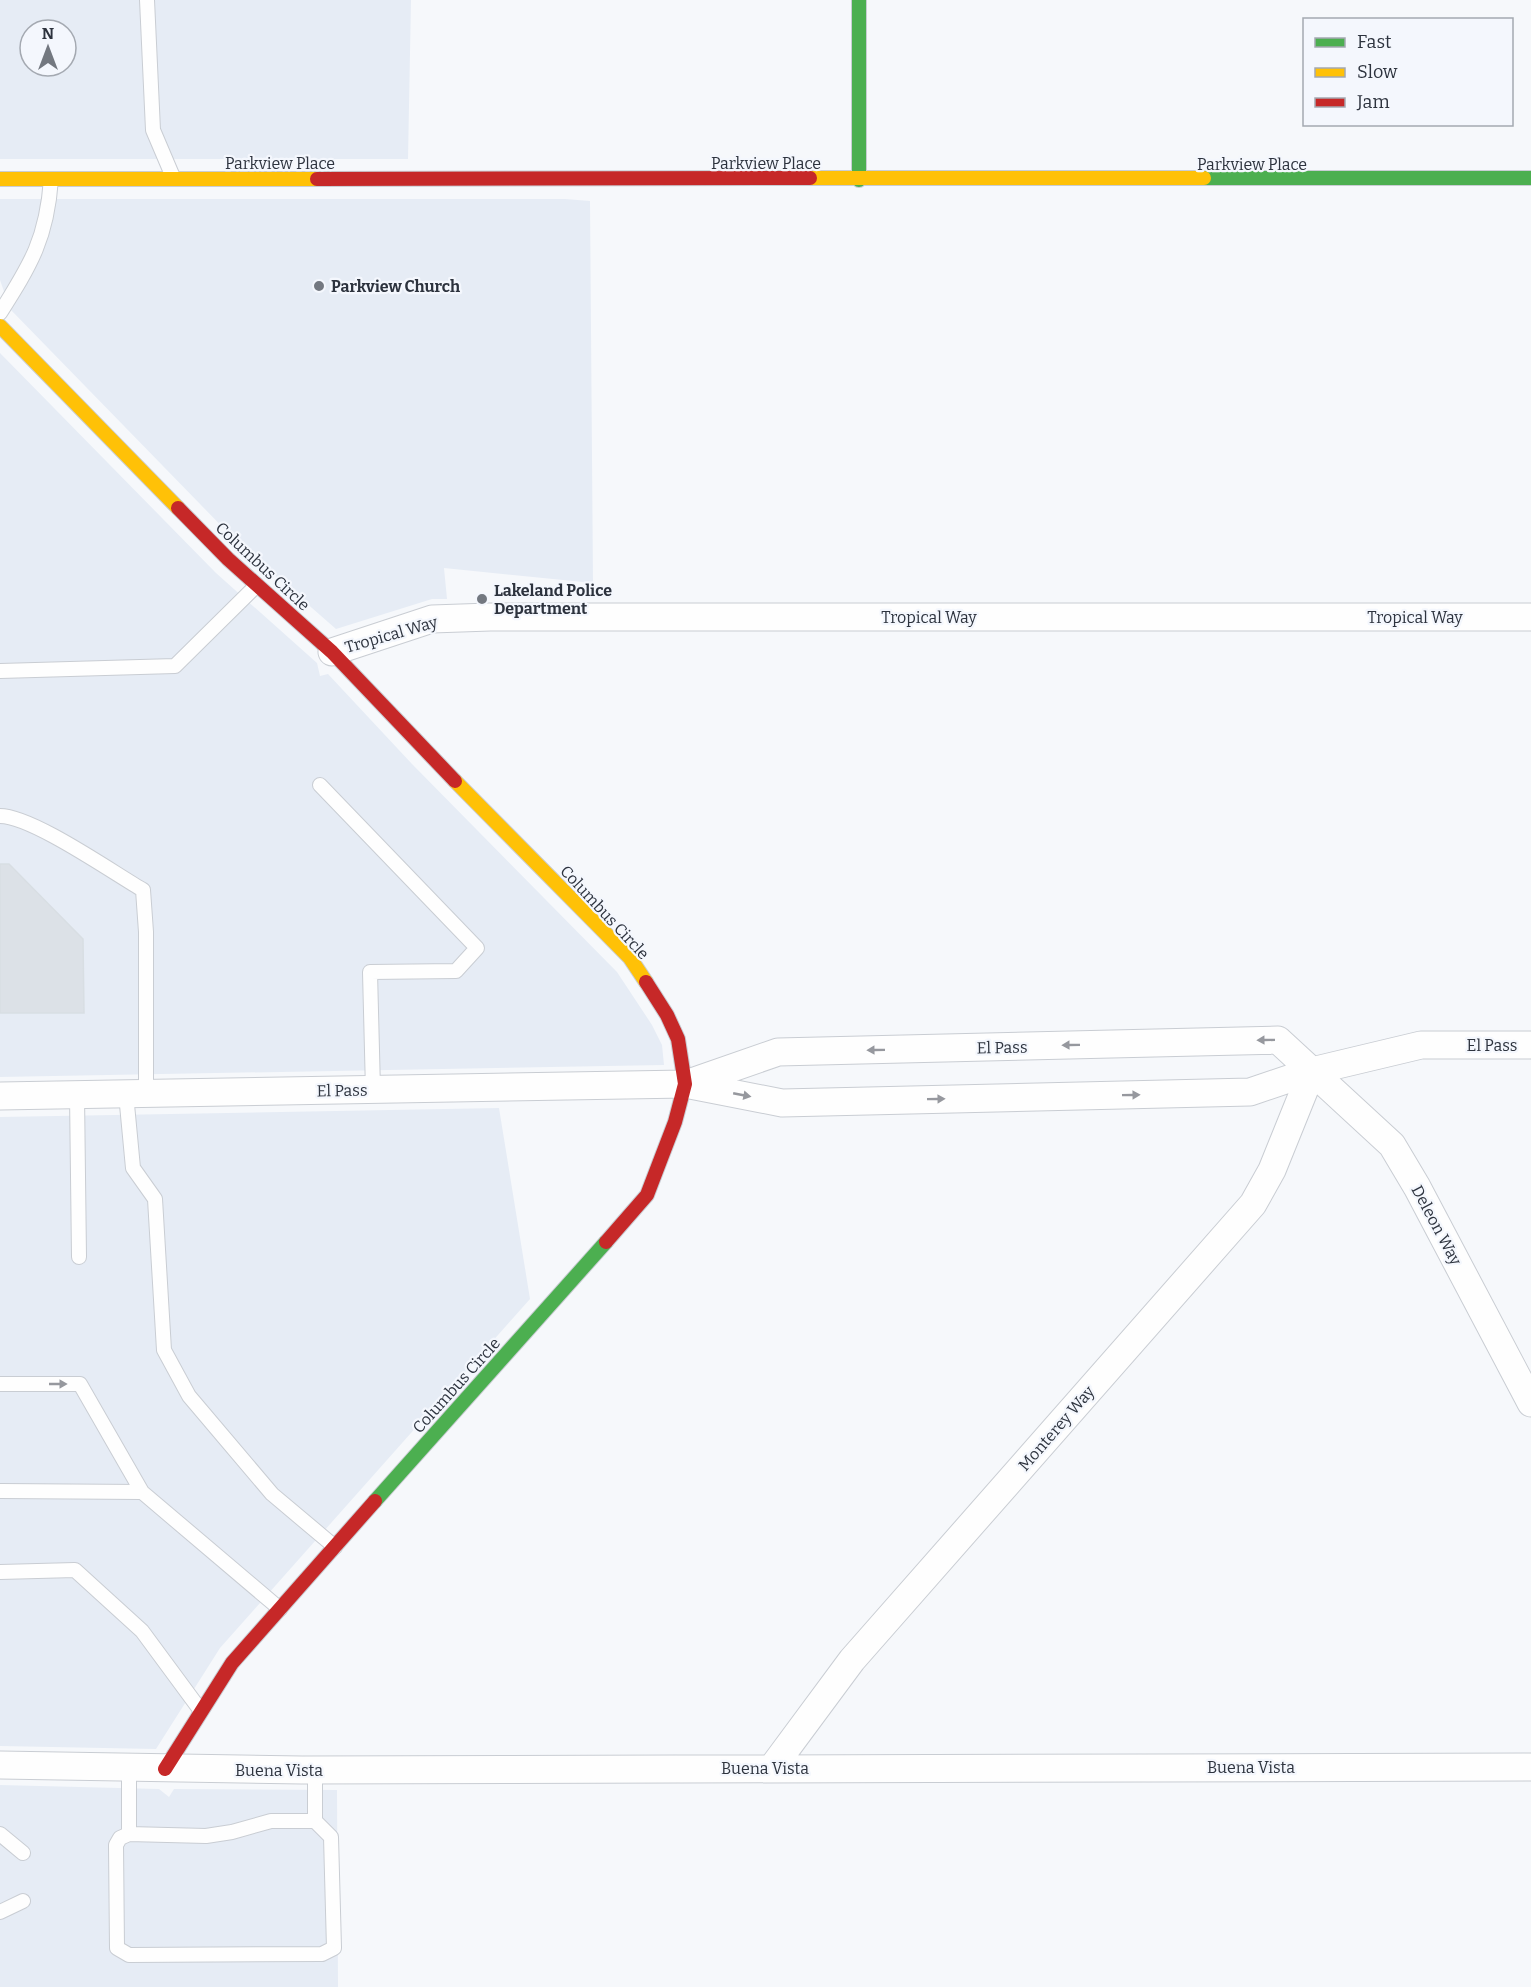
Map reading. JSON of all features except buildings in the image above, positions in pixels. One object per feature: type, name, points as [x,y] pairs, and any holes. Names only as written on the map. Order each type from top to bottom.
[{"type":"street","points":[[859,0],[859,180]]},
{"type":"street","name":"Parkview Place","points":[[0,179],[1531,178]]},
{"type":"street","name":"Columbus Circle","points":[[0,326],[228,559],[332,652],[424,750],[630,958],[667,1015],[678,1038],[684,1084],[675,1122],[647,1195],[232,1663],[165,1769]]},
{"type":"street","name":"Tropical Way","points":[[332,652],[432,619],[490,617],[1531,617]]},
{"type":"street","name":"El Pass","points":[[684,1084],[778,1052],[1278,1040],[1312,1071]]},
{"type":"street","name":"El Pass","points":[[0,1096],[684,1084],[782,1103],[1250,1092],[1312,1071],[1421,1045],[1531,1045]]},
{"type":"street","name":"Deleon Way","points":[[1312,1071],[1392,1145],[1417,1186],[1531,1403]]},
{"type":"street","name":"Monterey Way","points":[[772,1768],[852,1660],[1253,1204],[1272,1170],[1312,1071]]},
{"type":"street","name":"Buena Vista","points":[[0,1766],[315,1770],[1531,1767]]},
{"type":"lane","points":[[147,0],[153,130],[174,179]]},
{"type":"lane","points":[[0,313],[32,262],[49,213],[51,179]]},
{"type":"lane","points":[[0,672],[175,666],[257,585]]},
{"type":"lane","points":[[320,786],[477,948],[456,971],[370,972],[373,1090]]},
{"type":"lane","points":[[0,816],[10,816],[62,841],[142,890],[146,932],[134,1168],[155,1199],[164,1350],[189,1396],[272,1494],[335,1547]]},
{"type":"lane","points":[[77,1095],[79,1257]]},
{"type":"lane","points":[[0,1384],[80,1384],[142,1492],[280,1609]]},
{"type":"lane","points":[[0,1491],[142,1492]]},
{"type":"lane","points":[[0,1572],[75,1570],[141,1631],[201,1712]]},
{"type":"lane","points":[[129,1769],[129,1834]]},
{"type":"lane","points":[[315,1770],[315,1821],[331,1837],[334,1948],[322,1954],[129,1955],[117,1948],[116,1845],[120,1838],[129,1834],[206,1836],[232,1832],[271,1821],[315,1821]]},
{"type":"lane","points":[[0,1834],[23,1853]]},
{"type":"lane","points":[[0,1912],[23,1901]]},
{"type":"shaded area","points":[[0,0],[411,0],[408,159],[0,159]]},
{"type":"shaded area","points":[[0,199],[565,199],[590,201],[593,583],[444,568],[447,599],[432,599],[336,629],[239,544],[10,309],[0,280]]},
{"type":"shaded area","points":[[0,353],[216,573],[317,663],[320,676],[328,674],[412,764],[617,972],[652,1025],[662,1045],[664,1065],[0,1077]]},
{"type":"shaded area","points":[[499,1108],[530,1299],[220,1648],[156,1749],[0,1746],[0,1117]]},
{"type":"shaded area","points":[[0,1785],[159,1789],[169,1797],[174,1789],[337,1790],[338,1987],[0,1987]]},
{"type":"traffic: fast","points":[[859,0],[859,180]]},
{"type":"traffic: fast","points":[[1204,178],[1531,178]]},
{"type":"traffic: fast","points":[[375,1501],[606,1242]]},
{"type":"traffic: slow","points":[[810,178],[1204,178]]},
{"type":"traffic: slow","points":[[0,179],[317,179]]},
{"type":"traffic: slow","points":[[0,326],[178,508]]},
{"type":"traffic: slow","points":[[455,781],[630,958],[646,982]]},
{"type":"traffic: jam","points":[[317,179],[810,178]]},
{"type":"traffic: jam","points":[[178,508],[228,559],[332,652],[455,781]]},
{"type":"traffic: jam","points":[[606,1242],[647,1195],[675,1122],[685,1084],[678,1039],[667,1015],[646,982]]},
{"type":"traffic: jam","points":[[165,1769],[232,1663],[375,1501]]},
{"type":"place","name":"Parkview Church","points":[[319,286]]},
{"type":"place","name":"Lakeland Police Department","points":[[482,599]]}]
